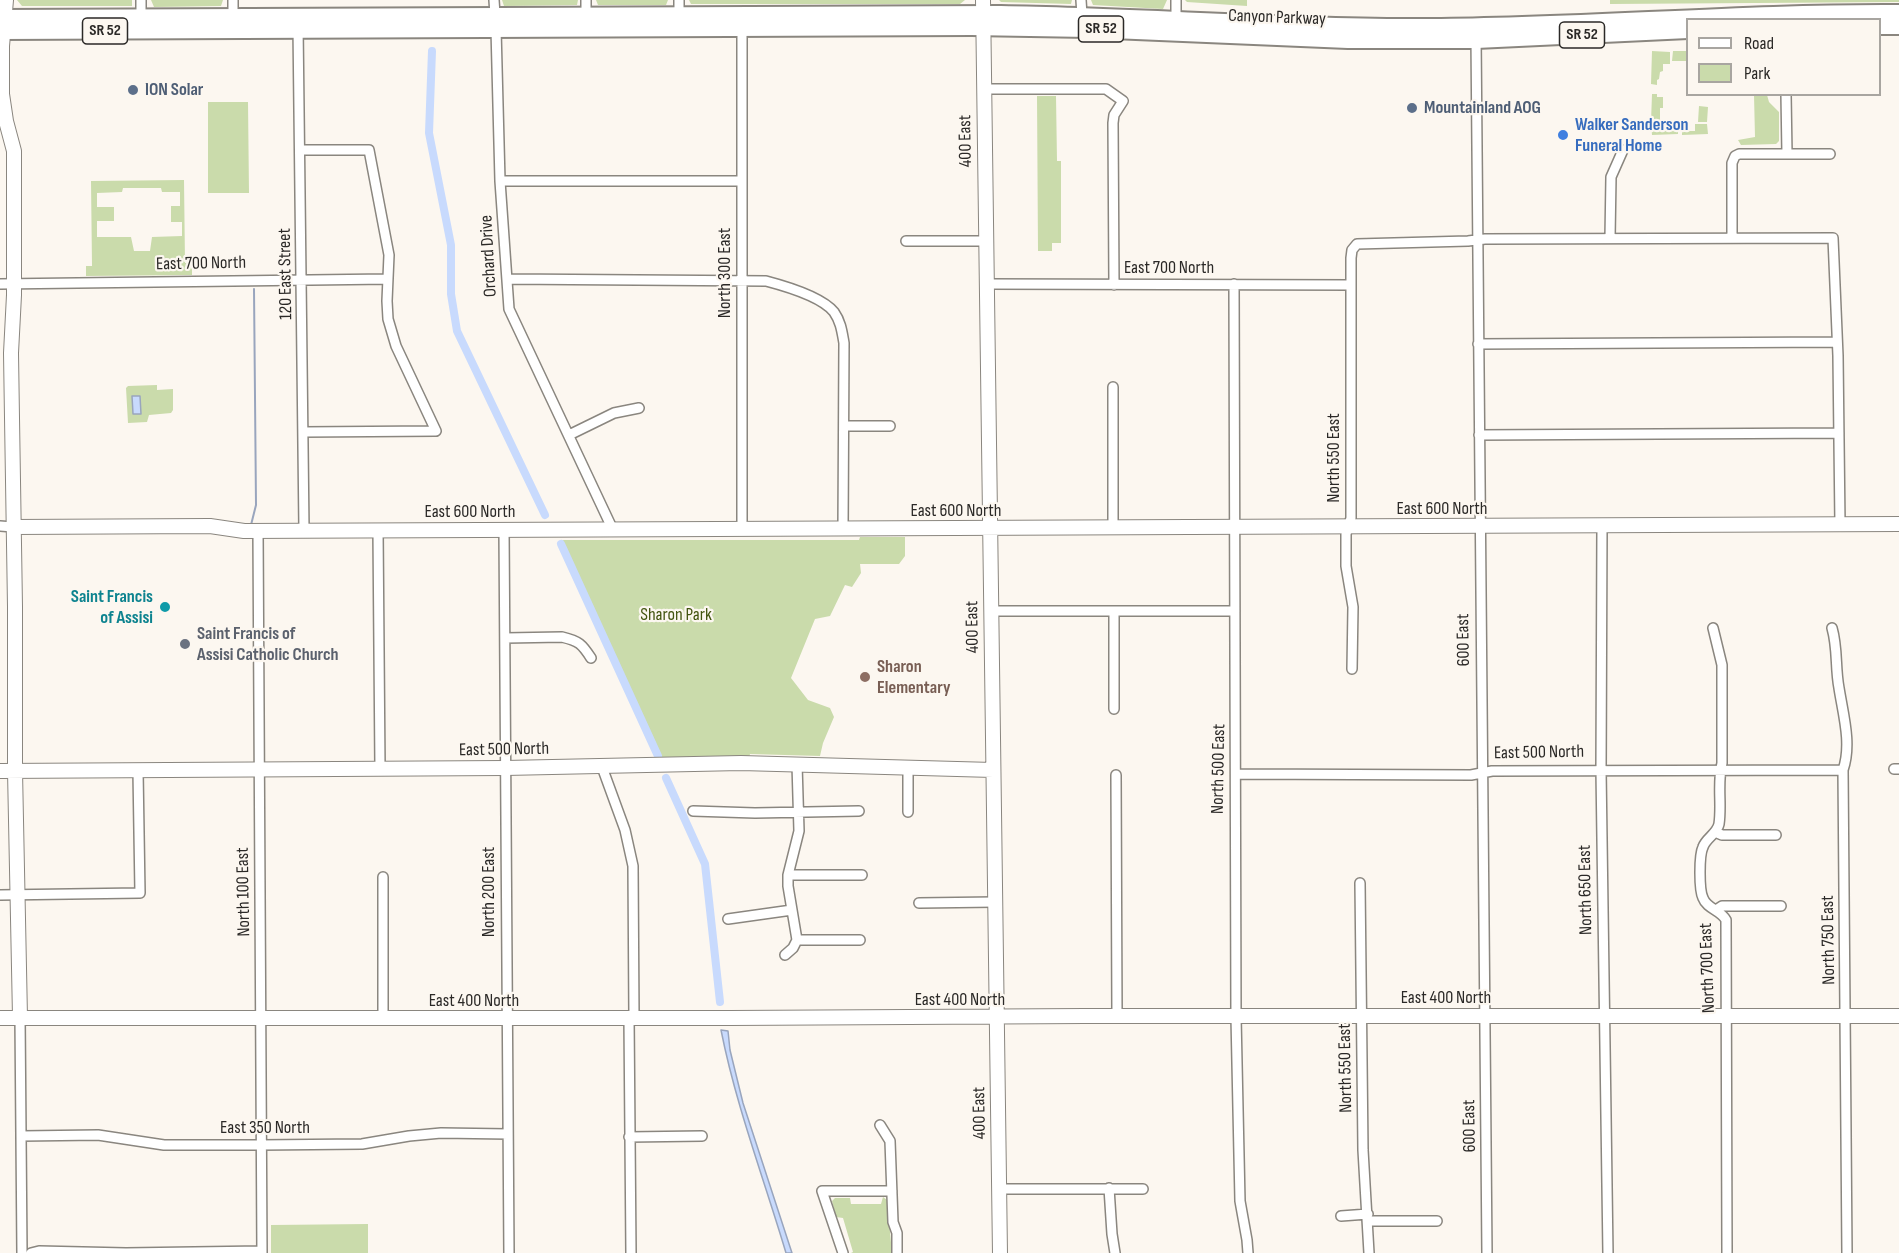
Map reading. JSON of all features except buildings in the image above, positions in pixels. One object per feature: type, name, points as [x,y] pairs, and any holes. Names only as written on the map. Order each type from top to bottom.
[{"type":"highway","name":"Canyon Parkway","points":[[2,25],[141,17],[233,8],[298,23]]},
{"type":"highway","name":"Canyon Parkway","points":[[2,25],[298,23],[495,15],[586,8],[680,8],[742,22]]},
{"type":"highway","name":"Canyon Parkway","points":[[495,15],[742,22],[983,14],[1082,8],[1176,20],[1475,33],[1727,15],[1899,13]]},
{"type":"highway","name":"Canyon Parkway","points":[[983,14],[1089,29],[1296,39],[1475,33],[1686,30]]},
{"type":"highway","points":[[1881,26],[1899,26]]},
{"type":"street","points":[[6,0],[2,25],[2,94],[14,151],[14,284],[6,363],[7,526],[15,607],[22,1253]]},
{"type":"street","points":[[141,0],[141,17]]},
{"type":"street","points":[[1176,0],[1176,20]]},
{"type":"street","name":"400 East","points":[[983,14],[1000,1253]]},
{"type":"street","name":"Orchard Drive","points":[[495,15],[500,181],[507,298],[512,319],[613,530]]},
{"type":"street","name":"North 300 East","points":[[742,22],[742,530]]},
{"type":"street","name":"120 East Street","points":[[298,23],[304,530]]},
{"type":"street","name":"600 East","points":[[1475,33],[1488,1253]]},
{"type":"street","points":[[984,89],[1106,89],[1123,101],[1114,115],[1113,123],[1114,285]]},
{"type":"street","points":[[1786,96],[1787,154]]},
{"type":"street","points":[[301,150],[369,150],[389,255],[387,301],[391,332],[436,431],[304,432]]},
{"type":"street","points":[[1610,238],[1611,177],[1623,150]]},
{"type":"street","points":[[1732,238],[1733,160],[1739,154],[1830,154]]},
{"type":"street","points":[[500,181],[741,181]]},
{"type":"street","points":[[1478,240],[1833,238],[1840,525]]},
{"type":"street","name":"North 550 East","points":[[1352,669],[1353,607],[1346,566],[1346,534],[1351,518],[1351,253],[1354,247],[1362,243],[1478,240]]},
{"type":"street","points":[[906,241],[986,241]]},
{"type":"street","name":"East 700 North","points":[[0,284],[388,279]]},
{"type":"street","points":[[507,279],[766,281],[786,286],[821,302],[833,311],[841,325],[844,343],[843,530]]},
{"type":"street","name":"East 700 North","points":[[987,284],[1351,285]]},
{"type":"street","name":"North 500 East","points":[[1234,284],[1236,1017],[1240,1201],[1248,1253]]},
{"type":"street","points":[[1478,344],[1837,342]]},
{"type":"street","points":[[1113,387],[1113,528]]},
{"type":"street","points":[[568,435],[614,413],[639,408]]},
{"type":"street","points":[[844,426],[890,426]]},
{"type":"street","points":[[1479,435],[1839,432]]},
{"type":"street","name":"East 600 North","points":[[7,526],[210,526],[244,531],[1899,524]]},
{"type":"street","name":"North 650 East","points":[[1602,526],[1601,770],[1608,1253]]},
{"type":"street","name":"North 100 East","points":[[258,530],[262,1252]]},
{"type":"street","points":[[378,530],[380,769]]},
{"type":"street","name":"North 200 East","points":[[504,530],[508,1253]]},
{"type":"street","points":[[991,611],[1235,611]]},
{"type":"street","points":[[1114,611],[1114,710]]},
{"type":"street","name":"North 700 East","points":[[1713,628],[1722,665],[1718,826],[1702,849],[1700,867],[1701,895],[1706,903],[1722,913],[1726,920],[1728,1253]]},
{"type":"street","name":"North 750 East","points":[[1832,628],[1837,646],[1838,686],[1845,714],[1846,760],[1843,770],[1847,1253]]},
{"type":"street","points":[[506,638],[562,637],[571,639],[582,645],[591,658]]},
{"type":"street","name":"East 500 North","points":[[0,771],[505,768],[741,763],[993,770]]},
{"type":"street","points":[[785,955],[793,948],[797,940],[789,875],[798,839],[797,764]]},
{"type":"street","points":[[602,766],[625,830],[633,866],[631,1253]]},
{"type":"street","points":[[908,812],[909,768]]},
{"type":"street","name":"East 500 North","points":[[1237,774],[1471,775],[1492,771],[1843,770]]},
{"type":"street","points":[[0,895],[140,893],[138,771]]},
{"type":"street","points":[[1116,775],[1117,1016]]},
{"type":"street","points":[[693,811],[860,811]]},
{"type":"street","points":[[1715,832],[1722,835],[1776,836]]},
{"type":"street","points":[[789,875],[862,875]]},
{"type":"street","points":[[382,877],[383,1018]]},
{"type":"street","name":"North 550 East","points":[[1360,883],[1363,1150],[1369,1253]]},
{"type":"street","points":[[919,903],[995,902]]},
{"type":"street","points":[[1716,910],[1722,906],[1781,906]]},
{"type":"street","points":[[728,919],[792,910]]},
{"type":"street","points":[[797,940],[860,940]]},
{"type":"street","name":"East 400 North","points":[[0,1018],[1899,1016]]},
{"type":"street","points":[[880,1125],[890,1141],[893,1222],[897,1233],[897,1253]]},
{"type":"street","name":"East 350 North","points":[[22,1136],[98,1135],[164,1145],[261,1145],[362,1144],[441,1133],[508,1134]]},
{"type":"street","points":[[630,1137],[702,1136]]},
{"type":"street","points":[[1109,1188],[1115,1253]]},
{"type":"street","points":[[999,1189],[1143,1189]]},
{"type":"street","points":[[843,1253],[822,1191],[892,1191]]},
{"type":"street","points":[[1341,1216],[1437,1221]]},
{"type":"street","points":[[32,1253],[262,1252]]},
{"type":"green space","points":[[17,0],[132,0],[132,6],[22,6]]},
{"type":"green space","points":[[151,0],[223,0],[221,6],[154,7]]},
{"type":"green space","points":[[502,0],[578,0],[577,5],[504,6]]},
{"type":"green space","points":[[596,0],[668,0],[666,5],[598,5]]},
{"type":"green space","points":[[689,0],[965,0],[960,4],[691,4]]},
{"type":"green space","points":[[999,0],[1072,0],[1071,4],[1001,2]]},
{"type":"green space","points":[[1091,0],[1167,0],[1163,9],[1093,5]]},
{"type":"green space","points":[[1185,0],[1247,0],[1247,6],[1187,2]]},
{"type":"green space","points":[[1610,0],[1899,0],[1899,2],[1610,4]]},
{"type":"green space","points":[[1652,51],[1670,52],[1670,64],[1663,64],[1663,71],[1660,72],[1657,85],[1651,84]]},
{"type":"green space","points":[[1673,51],[1686,51],[1686,61],[1672,61]]},
{"type":"green space","points":[[1652,94],[1663,97],[1660,119],[1663,119],[1663,122],[1651,122]]},
{"type":"green space","points":[[1037,96],[1056,96],[1057,161],[1061,161],[1061,243],[1052,243],[1052,251],[1038,251]]},
{"type":"green space","points":[[1754,96],[1767,96],[1769,102],[1779,112],[1779,141],[1776,144],[1741,145],[1738,140],[1755,137]]},
{"type":"green space","points":[[208,102],[248,102],[249,193],[208,193]]},
{"type":"green space","points":[[1699,106],[1708,107],[1707,122],[1698,122]]},
{"type":"green space","points":[[1651,124],[1663,124],[1663,131],[1678,131],[1678,134],[1652,135]]},
{"type":"green space","points":[[1695,124],[1707,124],[1708,134],[1682,135],[1682,131],[1695,131]]},
{"type":"green space","points":[[184,180],[185,263],[192,263],[192,275],[86,276],[86,266],[92,266],[91,181]],"holes":[[[123,188],[161,188],[162,192],[180,192],[180,206],[171,206],[171,222],[182,222],[182,236],[152,237],[150,251],[134,251],[131,237],[97,237],[97,221],[114,221],[114,207],[97,207],[97,193],[122,192]]]},
{"type":"green space","points":[[157,385],[157,390],[173,389],[171,413],[149,415],[147,422],[128,423],[126,388]]},
{"type":"green space","name":"Sharon Park","points":[[860,537],[905,537],[905,556],[899,564],[860,564],[861,573],[852,587],[845,585],[830,616],[815,619],[791,678],[808,700],[830,708],[834,717],[820,756],[750,754],[749,758],[663,759],[561,540],[859,540]]},
{"type":"green space","points":[[883,1197],[887,1200],[892,1253],[851,1253],[853,1252],[843,1218],[836,1217],[832,1201],[835,1198],[850,1198],[851,1204],[881,1204]]},
{"type":"green space","points":[[368,1224],[368,1253],[271,1253],[271,1225]]},
{"type":"water","points":[[132,396],[140,396],[141,414],[133,414]]},
{"type":"water","points":[[721,1030],[728,1031],[730,1050],[743,1103],[792,1253],[786,1253],[742,1114]]},
{"type":"waterway","points":[[432,51],[429,133],[451,245],[451,294],[457,331],[545,515]]},
{"type":"waterway","points":[[251,525],[256,505],[254,289]]},
{"type":"waterway","points":[[561,544],[658,756]]},
{"type":"waterway","points":[[666,778],[705,864],[720,1002]]},
{"type":"place","name":"ION Solar","points":[[133,90]]},
{"type":"place","name":"Mountainland AOG","points":[[1412,108]]},
{"type":"place","name":"Walker Sanderson Funeral Home","points":[[1563,135]]},
{"type":"place","name":"Saint Francis of Assisi","points":[[165,607]]},
{"type":"place","name":"Saint Francis of Assisi Catholic Church","points":[[185,644]]},
{"type":"place","name":"Sharon Elementary","points":[[865,677]]}]
